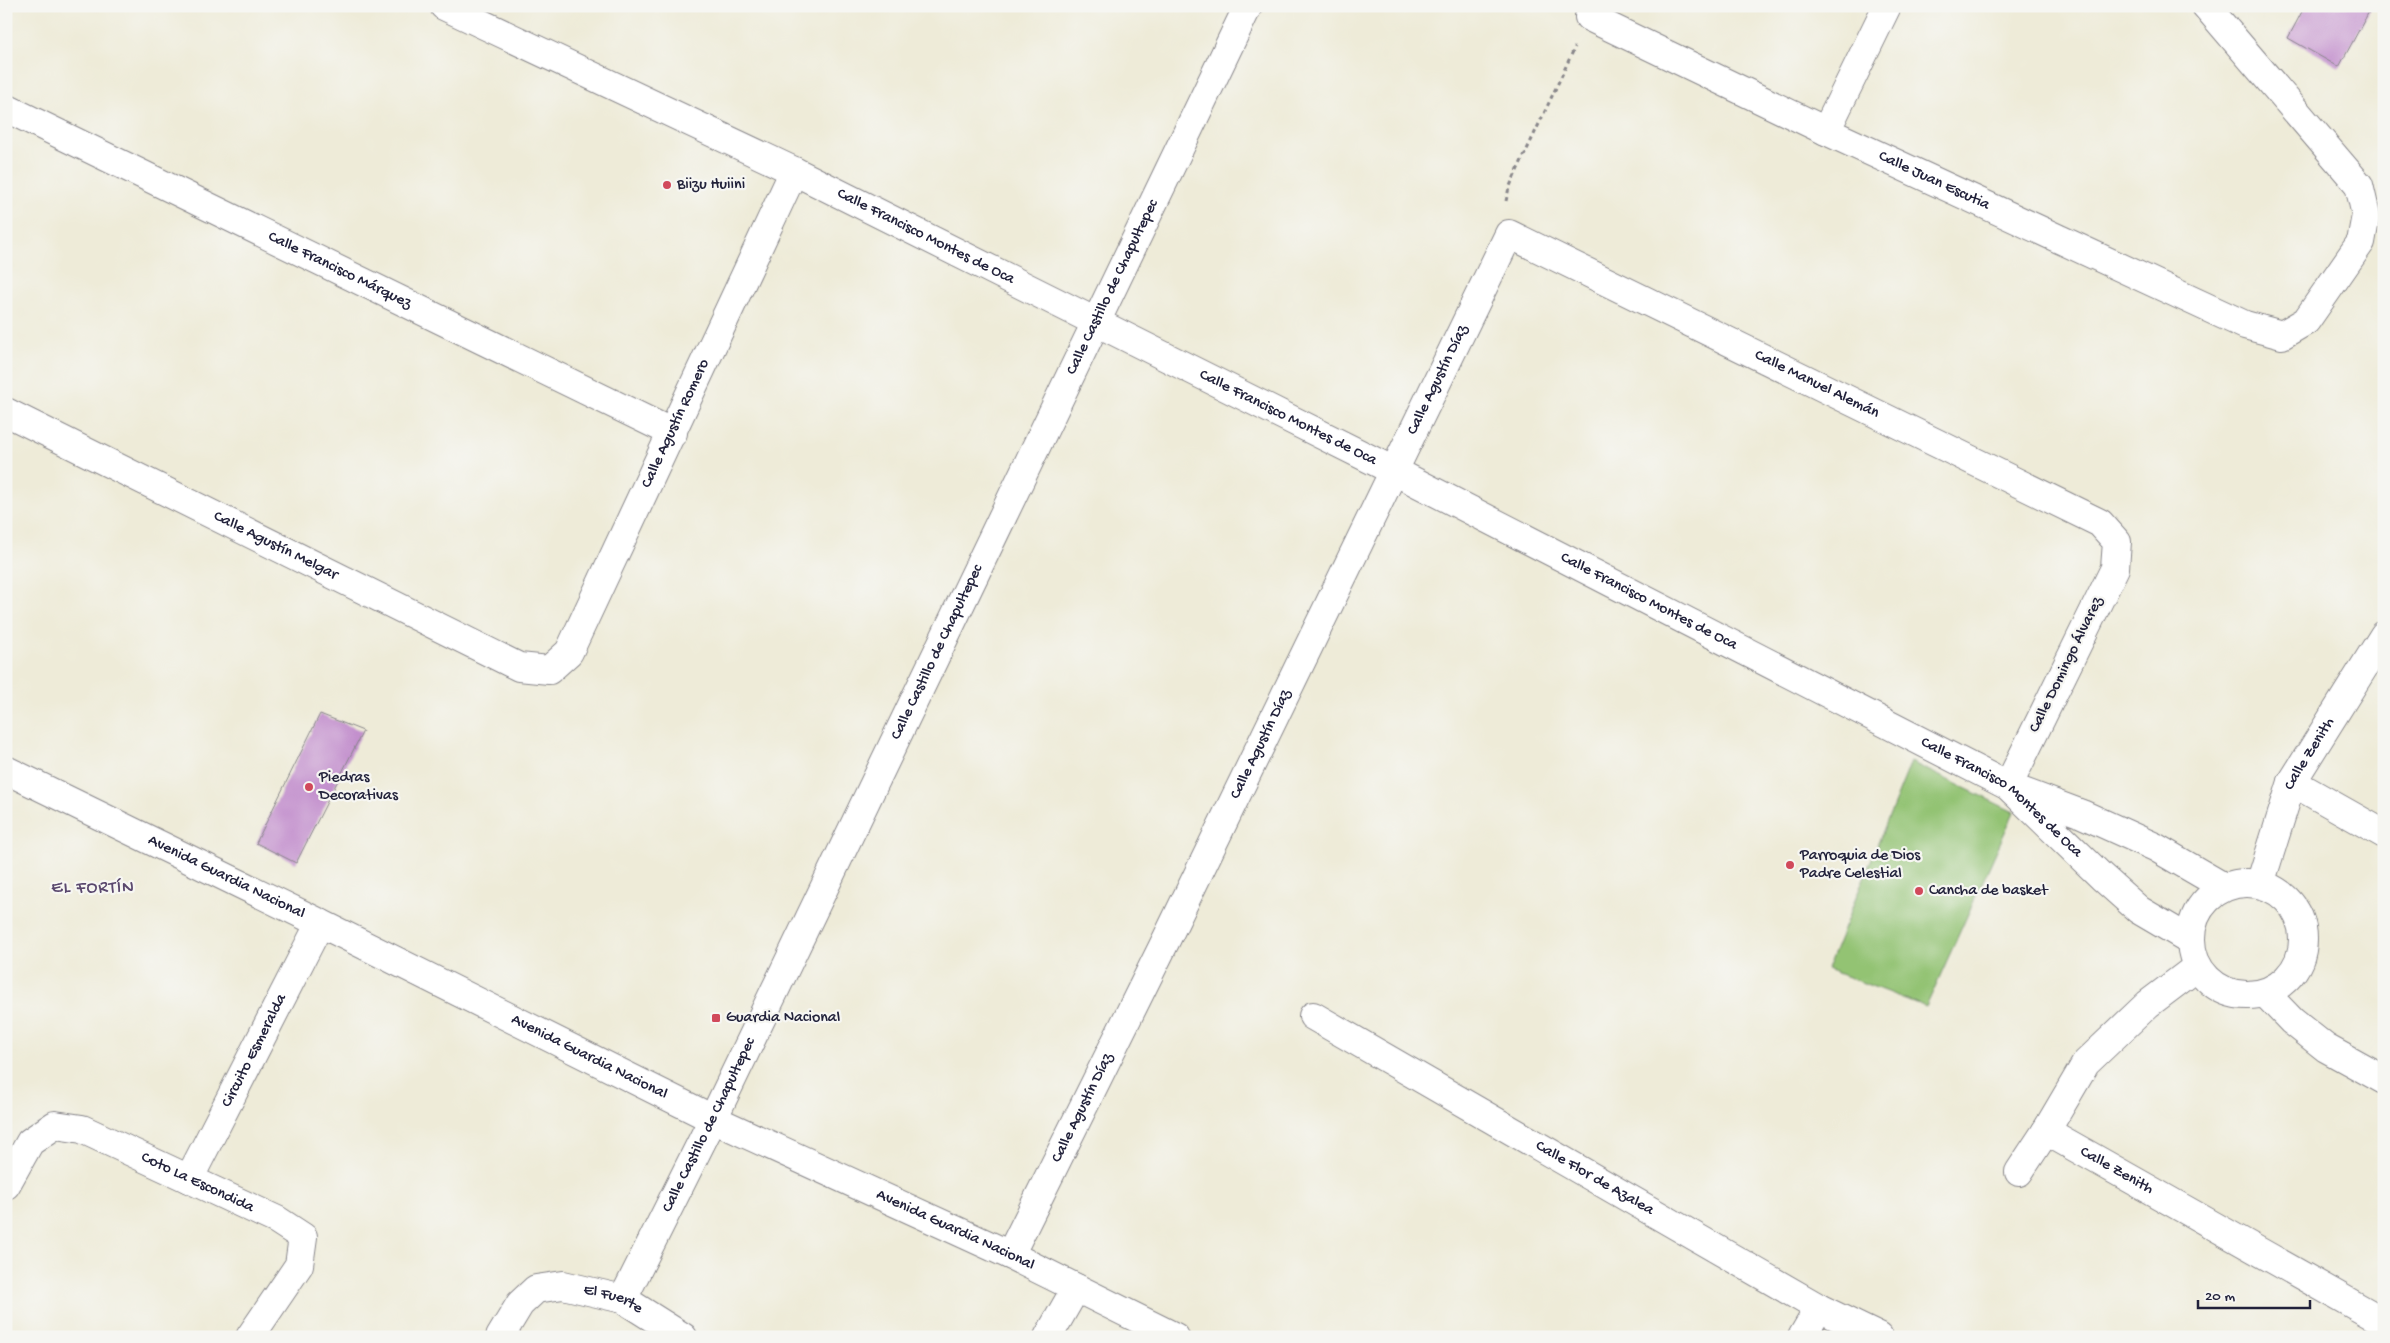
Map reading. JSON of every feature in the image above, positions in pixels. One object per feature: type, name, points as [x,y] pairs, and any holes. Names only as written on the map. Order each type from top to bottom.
[{"type":"street","name":"Calle Francisco Montes de Oca","points":[[444,6],[794,171],[1394,471],[2008,786],[2102,877],[2140,910],[2190,940]]},
{"type":"street","name":"Calle Castillo de Chapultepec","points":[[623,1299],[713,1119],[1098,323],[1248,6]]},
{"type":"street","points":[[1826,131],[1887,6]]},
{"type":"street","name":"Calle Juan Escutia","points":[[1591,12],[1826,131],[2245,325],[2282,335],[2306,321],[2361,242],[2366,214],[2359,184],[2206,6]]},
{"type":"street","name":"Calle Francisco Márquez","points":[[6,108],[673,433]]},
{"type":"street","name":"Calle Agustín Romero","points":[[549,670],[569,652],[794,171]]},
{"type":"street","name":"Calle Agustín Díaz","points":[[1010,1254],[1167,938],[1509,234]]},
{"type":"street","name":"Calle Manuel Alemán","points":[[1509,234],[2100,523],[2117,542]]},
{"type":"street","name":"Calle Agustín Melgar","points":[[6,412],[519,667],[549,670]]},
{"type":"street","name":"Calle Domingo Álvarez","points":[[2008,786],[2115,568],[2117,542]]},
{"type":"street","name":"Calle Zenith","points":[[2260,884],[2292,782],[2384,635]]},
{"type":"street","name":"Avenida Guardia Nacional","points":[[6,770],[320,923],[713,1119],[1010,1254],[1175,1337]]},
{"type":"street","points":[[2292,782],[2384,834]]},
{"type":"street","points":[[2008,786],[2082,814],[2154,847],[2224,887]]},
{"type":"street","points":[[2241,882],[2260,884],[2279,892],[2294,907],[2302,926],[2304,946],[2297,966],[2284,982],[2265,993],[2250,996],[2227,992],[2207,980],[2197,967],[2193,959],[2190,940],[2192,923],[2199,908],[2210,896],[2224,887],[2241,882]]},
{"type":"street","name":"Circuito Esmeralda","points":[[189,1180],[320,923]]},
{"type":"street","points":[[2019,1172],[2046,1131],[2086,1063],[2148,1004],[2197,967]]},
{"type":"street","points":[[2265,993],[2292,1021],[2326,1048],[2384,1080]]},
{"type":"street","name":"Calle Flor de Azalea","points":[[1313,1016],[1819,1308],[1879,1337]]},
{"type":"street","name":"Coto La Escondida","points":[[6,1185],[30,1142],[55,1125],[82,1129],[277,1220],[303,1236],[298,1265],[250,1337]]},
{"type":"street","name":"Calle Zenith","points":[[2046,1131],[2384,1322]]},
{"type":"street","name":"El Fuerte","points":[[500,1337],[520,1304],[536,1289],[563,1285],[623,1299],[683,1337]]},
{"type":"street","points":[[1048,1337],[1076,1288]]},
{"type":"street","points":[[1802,1337],[1819,1308]]},
{"type":"path","points":[[1509,234],[1506,204],[1509,188],[1591,12]]},
{"type":"green space","name":"Cancha de basket","points":[[1911,762],[2014,812],[1926,1007],[1827,969]]},
{"type":"building","points":[[2305,6],[2372,6],[2339,67],[2288,38]]},
{"type":"building","name":"Piedras Decorativas","points":[[320,714],[363,731],[296,863],[256,843]]},
{"type":"place","name":"Biizu Huiini","points":[[667,185]]},
{"type":"place","name":"Piedras Decorativas","points":[[309,787]]},
{"type":"place","name":"Parroquia de Dios Padre Celestial","points":[[1790,865]]},
{"type":"place","name":"Cancha de basket","points":[[1919,891]]},
{"type":"place","name":"Guardia Nacional","points":[[716,1018]]},
{"type":"district","name":"EL FORTÍN","points":[[93,888]]}]
